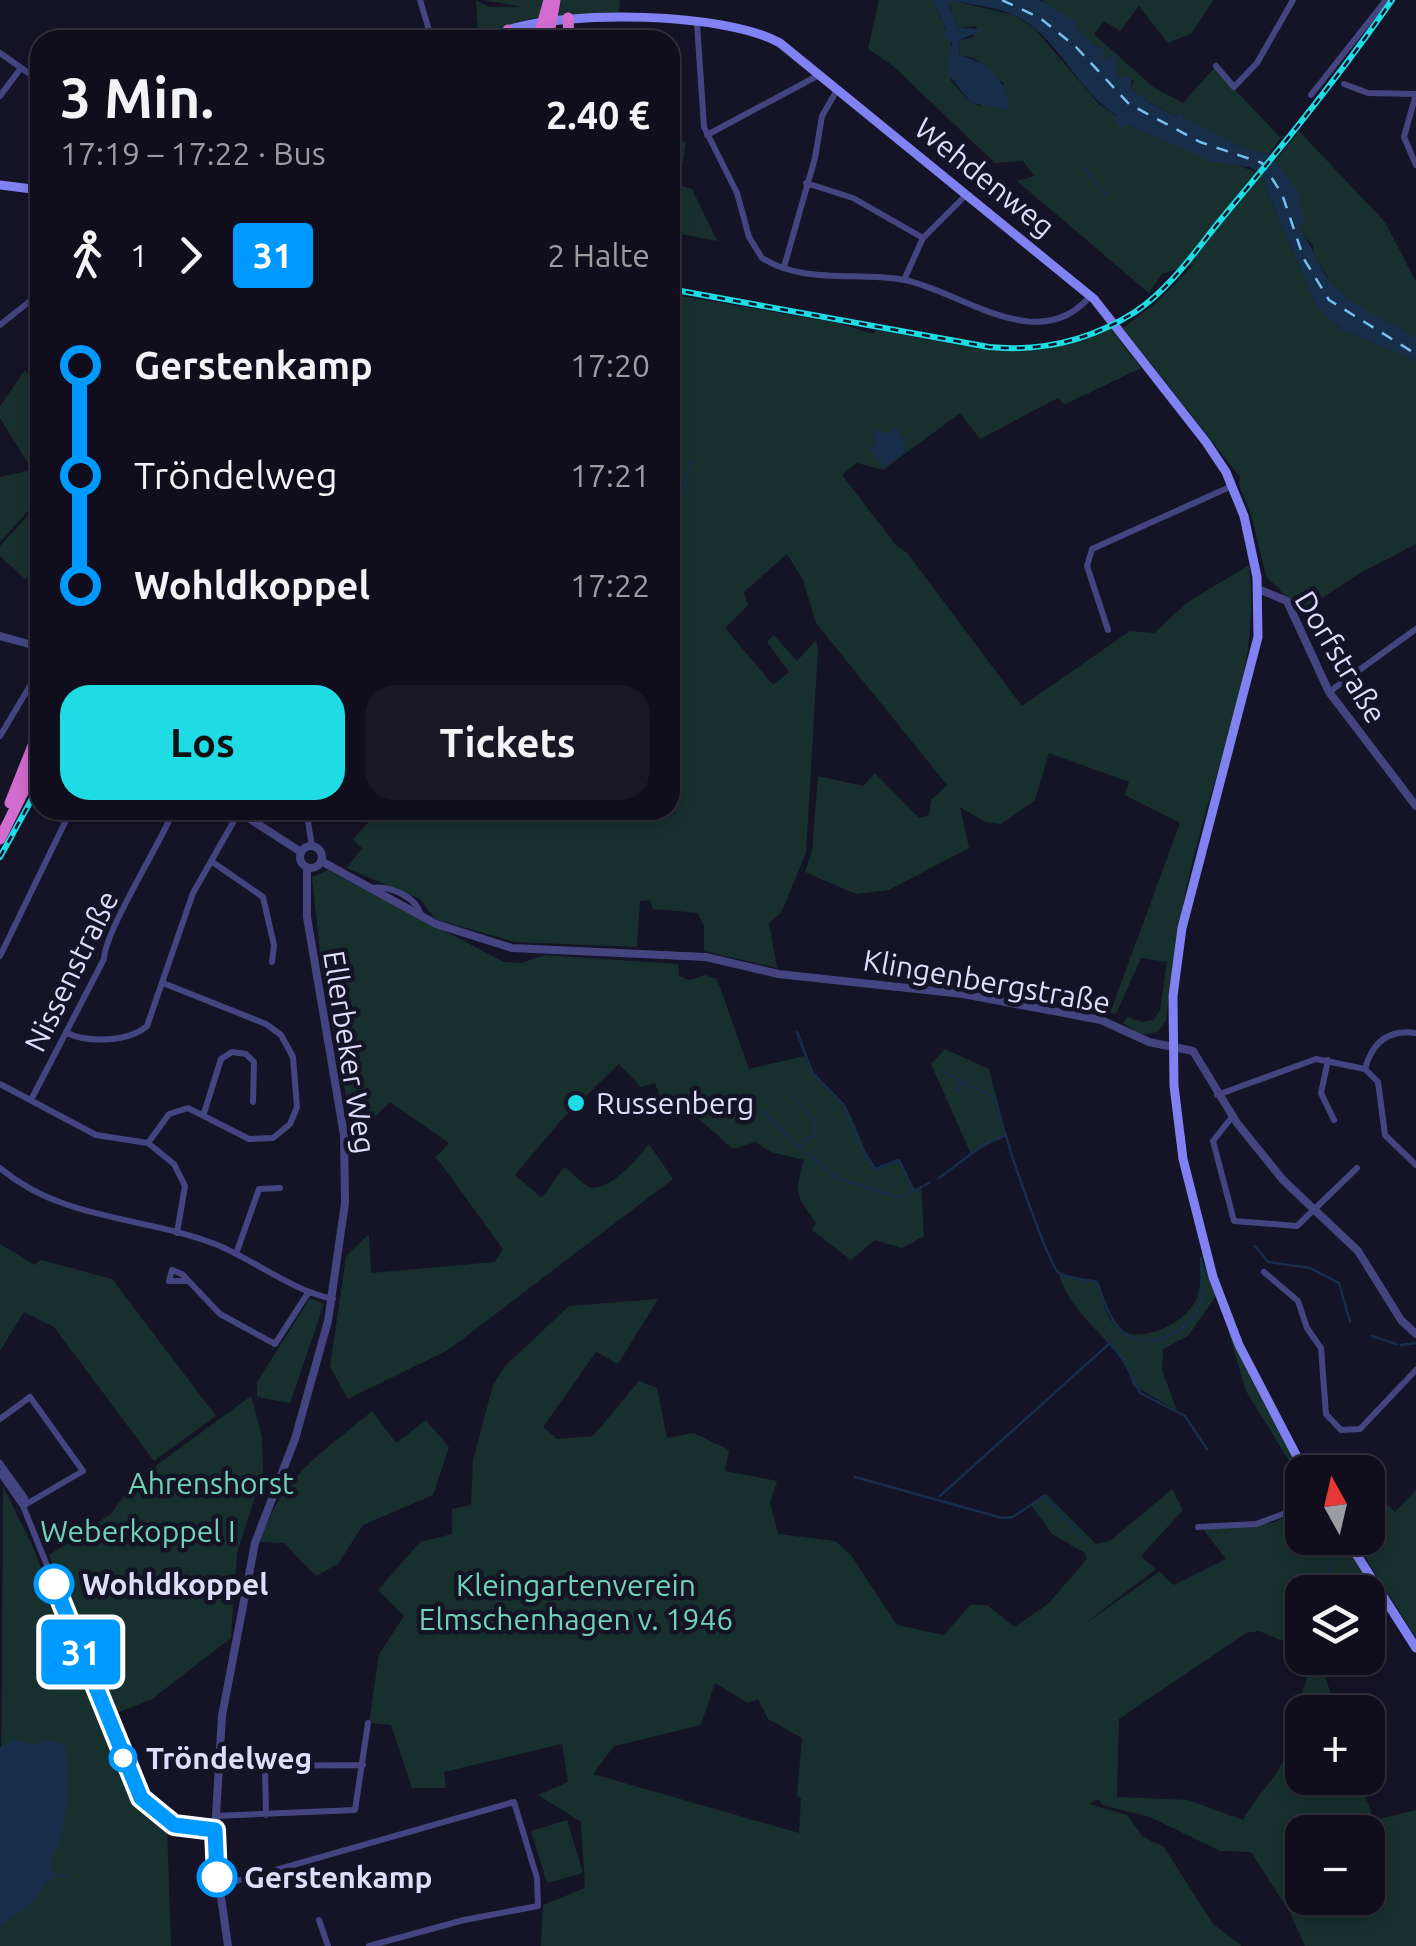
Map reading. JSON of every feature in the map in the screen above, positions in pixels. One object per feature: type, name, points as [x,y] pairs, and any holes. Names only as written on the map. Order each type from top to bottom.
[{"type":"highway","points":[[545,30],[549,0]]},
{"type":"highway","points":[[568,18],[569,30]]},
{"type":"highway","points":[[0,839],[30,756]]},
{"type":"highway","points":[[14,802],[30,766]]},
{"type":"highway","points":[[0,824],[30,775]]},
{"type":"highway","points":[[14,802],[30,784]]},
{"type":"main road","name":"Wehdenweg","points":[[526,30],[568,18],[697,23],[759,32],[819,75],[1091,295],[1206,442],[1232,486],[1252,544],[1258,588],[1258,637],[1182,928],[1172,1046],[1183,1159],[1202,1240],[1240,1346],[1296,1455]]},
{"type":"main road","points":[[0,186],[30,189]]},
{"type":"main road","points":[[1357,1555],[1416,1648]]},
{"type":"street","points":[[1216,66],[1234,87],[1258,62],[1293,0]]},
{"type":"street","points":[[1311,95],[1386,0]]},
{"type":"street","points":[[420,2],[429,30]]},
{"type":"street","points":[[697,23],[707,136],[738,193],[752,244],[762,258],[828,278],[904,280],[1007,320],[1060,317],[1078,308],[1091,295]]},
{"type":"street","points":[[0,54],[30,74]]},
{"type":"street","points":[[0,96],[20,68]]},
{"type":"street","points":[[707,136],[819,75]]},
{"type":"street","points":[[1344,84],[1368,94],[1416,94],[1404,137],[1416,165]]},
{"type":"street","points":[[784,266],[822,116],[837,90]]},
{"type":"street","points":[[806,183],[848,195],[923,238]]},
{"type":"street","points":[[904,280],[923,238],[966,195]]},
{"type":"street","points":[[0,326],[30,301]]},
{"type":"street","points":[[1108,630],[1087,566],[1092,548],[1232,486]]},
{"type":"street","name":"Dorfstraße","points":[[1258,588],[1276,592],[1292,608],[1329,692],[1416,806]]},
{"type":"street","points":[[1329,692],[1416,630]]},
{"type":"street","points":[[0,636],[30,644]]},
{"type":"street","points":[[0,736],[30,686]]},
{"type":"street","points":[[0,956],[66,820]]},
{"type":"street","name":"Nissenstraße","points":[[32,1098],[104,959],[104,941],[134,894],[169,820]]},
{"type":"street","points":[[67,1033],[85,1040],[139,1032],[150,1020],[181,920],[232,820]]},
{"type":"street","points":[[251,820],[301,852],[312,846]]},
{"type":"street","points":[[308,820],[312,846]]},
{"type":"street","points":[[306,867],[321,861],[320,850],[312,846]]},
{"type":"street","name":"Ellerbeker Weg","points":[[228,1946],[218,1886],[215,1830],[222,1716],[255,1543],[295,1439],[333,1299],[343,1227],[346,1158],[339,1092],[307,917],[306,867],[301,852]]},
{"type":"street","name":"Klingenbergstraße","points":[[321,861],[422,916],[512,948],[706,956],[778,974],[1012,1002],[1101,1020],[1149,1042],[1200,1057],[1232,1117],[1312,1209],[1358,1250],[1401,1320],[1416,1334]]},
{"type":"street","points":[[211,862],[264,898],[274,945],[272,962]]},
{"type":"street","points":[[148,1144],[176,1110],[188,1108],[204,1113],[249,1139],[280,1134],[297,1107],[293,1057],[281,1035],[266,1024],[163,983]]},
{"type":"street","points":[[1365,1070],[1372,1049],[1382,1039],[1416,1033]]},
{"type":"street","points":[[204,1113],[226,1054],[246,1054],[256,1069],[253,1102]]},
{"type":"street","points":[[1217,1095],[1311,1060],[1328,1060],[1365,1070],[1378,1082],[1385,1135],[1416,1166]]},
{"type":"street","points":[[1328,1060],[1321,1093],[1334,1120]]},
{"type":"street","points":[[208,1065],[218,1068]]},
{"type":"street","points":[[0,1084],[96,1135],[148,1144],[163,1152],[182,1177],[186,1195],[178,1233]]},
{"type":"street","points":[[1232,1117],[1213,1142],[1232,1219],[1267,1220],[1292,1228],[1357,1168]]},
{"type":"street","points":[[0,1168],[69,1207],[178,1233],[236,1254],[308,1293],[333,1299]]},
{"type":"street","points":[[236,1254],[259,1189],[280,1188]]},
{"type":"street","points":[[1264,1272],[1298,1301],[1307,1328],[1321,1348],[1328,1418],[1342,1430],[1360,1428],[1416,1370]]},
{"type":"street","points":[[188,1281],[220,1314],[274,1344],[308,1293]]},
{"type":"street","points":[[0,1418],[30,1398],[83,1470],[23,1506]]},
{"type":"street","points":[[0,1463],[25,1498],[23,1506]]},
{"type":"street","points":[[0,1474],[23,1506],[141,1798],[174,1825],[215,1830]]},
{"type":"street","points":[[1198,1527],[1256,1524],[1285,1513]]},
{"type":"street","points":[[216,1816],[355,1810],[368,1723]]},
{"type":"street","points":[[266,1814],[265,1766],[363,1764]]},
{"type":"street","points":[[218,1886],[514,1802],[537,1878],[538,1906],[476,1917],[369,1946]]},
{"type":"street","points":[[319,1920],[319,1932],[328,1946]]},
{"type":"green space","points":[[476,0],[489,7],[522,7],[484,0],[620,0],[619,13],[533,18],[496,30],[478,30]]},
{"type":"green space","points":[[879,0],[933,0],[951,43],[951,81],[971,103],[981,106],[1004,84],[974,58],[959,55],[960,40],[973,37],[977,26],[959,28],[948,3],[954,1],[1014,15],[1034,28],[1099,104],[1129,125],[1264,175],[1266,189],[1317,307],[1341,329],[1416,361],[1416,544],[1360,573],[1301,612],[1266,576],[1251,514],[1239,486],[1240,477],[1123,328],[1157,302],[1194,264],[1162,274],[1149,293],[1017,181],[1034,176],[1023,161],[995,163],[892,65],[868,49]]},
{"type":"green space","points":[[1042,0],[1213,0],[1192,33],[1168,43],[1139,6],[1120,31],[1104,21],[1094,34],[1153,87],[1183,103],[1214,68],[1281,138],[1269,154],[1247,150],[1184,118],[1180,112],[1177,117],[1144,100],[1145,93],[1139,98],[1131,88],[1134,80],[1118,77],[1112,56],[1103,60],[1102,48],[1094,46]]},
{"type":"green space","points":[[1299,131],[1385,222],[1416,282],[1416,338],[1355,305],[1333,285],[1313,255],[1313,245],[1298,230],[1275,161]]},
{"type":"green space","points":[[680,141],[686,142],[680,179]]},
{"type":"green space","points":[[680,185],[692,189],[717,241],[680,234]]},
{"type":"green space","points":[[680,296],[838,323],[873,334],[876,330],[994,349],[1050,346],[1111,329],[1141,368],[1064,405],[1058,398],[980,439],[960,413],[883,470],[857,463],[842,475],[896,545],[908,554],[1022,706],[1130,631],[1154,633],[1188,602],[1249,565],[1251,602],[1244,673],[1191,869],[1166,1021],[1158,1032],[1140,1035],[1123,1023],[1128,1017],[1142,1022],[1154,1020],[1160,1010],[1167,962],[1141,958],[1116,1014],[1110,1013],[1180,823],[1125,795],[1129,782],[1049,753],[1035,800],[1001,824],[985,822],[960,807],[969,848],[889,890],[856,894],[805,872],[812,851],[818,776],[863,786],[875,773],[919,818],[929,815],[931,800],[947,785],[816,623],[803,580],[787,554],[744,592],[748,605],[725,628],[773,685],[789,672],[767,642],[774,635],[797,661],[816,640],[818,650],[806,853],[781,913],[769,923],[777,968],[704,951],[704,926],[698,913],[653,909],[650,900],[640,901],[637,947],[515,942],[435,919],[420,899],[347,868],[362,848],[353,839],[371,820],[680,820]]},
{"type":"green space","points":[[25,370],[30,378],[30,467],[0,418],[0,406]]},
{"type":"green space","points":[[27,471],[30,475],[30,509],[0,542],[0,477]]},
{"type":"green space","points":[[30,513],[30,574],[25,579],[0,556],[0,546]]},
{"type":"green space","points":[[328,870],[504,962],[522,963],[544,955],[678,964],[679,976],[690,980],[705,975],[717,979],[749,1069],[804,1056],[848,1112],[875,1169],[899,1160],[914,1190],[921,1187],[924,1236],[902,1248],[875,1240],[851,1260],[812,1230],[816,1223],[799,1194],[804,1160],[771,1152],[755,1142],[733,1149],[699,1119],[662,1102],[655,1083],[641,1087],[619,1064],[564,1117],[515,1175],[542,1198],[564,1167],[590,1187],[597,1187],[623,1172],[649,1144],[673,1179],[448,1350],[348,1399],[330,1367],[346,1256],[369,1234],[371,1273],[495,1262],[503,1249],[436,1157],[449,1143],[390,1102],[354,1136],[322,971],[312,877]]},
{"type":"green space","points":[[945,1049],[989,1069],[1006,1135],[971,1154],[931,1064]]},
{"type":"green space","points":[[0,1244],[35,1265],[41,1260],[112,1279],[216,1416],[154,1461],[54,1327],[24,1312],[0,1351]]},
{"type":"green space","points":[[1201,1258],[1216,1296],[1188,1336],[1163,1349],[1162,1370],[1177,1411],[1133,1385],[1118,1355],[1074,1304],[1059,1273],[1097,1282],[1112,1322],[1122,1331],[1142,1334],[1164,1328],[1192,1307],[1199,1289]]},
{"type":"green space","points":[[310,1298],[324,1304],[290,1403],[257,1397],[257,1382]]},
{"type":"green space","name":"Kleingartenverein Elmschenhagen v. 1946","points":[[658,1299],[618,1364],[596,1352],[543,1427],[557,1439],[593,1436],[639,1381],[657,1388],[667,1438],[694,1433],[729,1450],[725,1471],[777,1481],[770,1503],[778,1534],[835,1541],[851,1555],[897,1625],[944,1635],[970,1605],[987,1605],[1014,1627],[1048,1604],[1087,1559],[1085,1553],[1052,1534],[1031,1505],[1046,1494],[1096,1544],[1110,1541],[1172,1489],[1183,1510],[1141,1556],[1156,1569],[1080,1627],[1159,1572],[1174,1585],[1226,1559],[1202,1528],[1272,1523],[1285,1517],[1285,1555],[1353,1555],[1365,1575],[1285,1575],[1285,1642],[1259,1631],[1246,1633],[1119,1719],[1117,1797],[1188,1800],[1243,1820],[1285,1756],[1285,1795],[1365,1795],[1372,1815],[1285,1815],[1285,1905],[1251,1852],[1220,1851],[1150,1817],[1102,1805],[1099,1799],[1089,1804],[1127,1815],[1143,1837],[1164,1847],[1213,1924],[1242,1946],[541,1946],[543,1905],[585,1888],[581,1822],[538,1795],[568,1782],[562,1744],[444,1772],[446,1788],[412,1788],[391,1725],[369,1723],[379,1654],[404,1616],[378,1590],[420,1542],[452,1534],[452,1509],[471,1505],[473,1460],[493,1385],[506,1365],[569,1306]],"holes":[[[715,1683],[748,1703],[758,1699],[768,1719],[802,1738],[797,1795],[801,1799],[799,1833],[593,1774],[614,1746],[701,1725]]]},
{"type":"green space","points":[[1226,1323],[1294,1455],[1285,1455],[1246,1391]]},
{"type":"green space","points":[[251,1396],[262,1437],[263,1472],[237,1553],[231,1638],[152,1699],[115,1714],[49,1555],[112,1513],[132,1483]]},
{"type":"green space","points":[[372,1411],[396,1443],[426,1420],[449,1447],[433,1495],[363,1525],[338,1564],[316,1576],[284,1543],[260,1542],[292,1482]]},
{"type":"green space","points":[[3,1486],[32,1545],[130,1795],[138,1810],[167,1828],[171,1946],[0,1946]]},
{"type":"green space","points":[[1416,1490],[1416,1638],[1385,1589],[1385,1575],[1376,1575],[1364,1555],[1385,1555],[1385,1502],[1395,1512]]},
{"type":"green space","points":[[1307,1675],[1325,1675],[1331,1695],[1302,1695]]},
{"type":"green space","points":[[1416,1810],[1416,1946],[1305,1946],[1291,1915],[1385,1915],[1385,1817]]},
{"type":"green space","points":[[567,1820],[583,1873],[547,1883],[531,1831]]},
{"type":"water","points":[[933,0],[1040,0],[1077,22],[1077,28],[1094,46],[1103,48],[1103,60],[1114,55],[1118,77],[1132,77],[1131,88],[1139,97],[1146,93],[1144,100],[1176,117],[1180,111],[1184,118],[1247,150],[1269,154],[1297,190],[1305,220],[1299,230],[1326,276],[1349,299],[1416,338],[1416,361],[1341,329],[1317,307],[1266,189],[1264,175],[1249,167],[1210,161],[1129,125],[1121,127],[1115,123],[1116,115],[1089,92],[1031,25],[1002,10],[954,1],[948,4],[959,28],[985,29],[960,40],[959,55],[994,74],[1005,90],[1009,110],[971,103],[947,72],[952,43],[944,36],[946,30]]},
{"type":"water","points":[[896,428],[905,440],[904,453],[884,467],[871,450],[876,442],[873,435],[877,430],[886,434]]},
{"type":"water","points":[[47,1739],[65,1745],[67,1773],[65,1819],[51,1859],[53,1875],[31,1904],[0,1926],[0,1747],[14,1740],[36,1745]]},
{"type":"waterway","points":[[1083,167],[1107,196]]},
{"type":"waterway","points":[[680,502],[691,462]]},
{"type":"waterway","points":[[797,1032],[812,1072],[844,1105],[859,1144],[875,1169],[899,1160],[914,1191]]},
{"type":"waterway","points":[[941,1071],[995,1098],[1005,1134]]},
{"type":"waterway","points":[[957,1092],[962,1081]]},
{"type":"waterway","points":[[763,1110],[801,1149],[805,1139],[814,1137],[815,1122],[792,1095]]},
{"type":"waterway","points":[[939,1178],[983,1145],[1006,1135],[1054,1266],[1063,1275],[1097,1282],[1112,1319],[1127,1335],[1138,1340],[1169,1336],[1193,1318],[1202,1294],[1201,1258]]},
{"type":"waterway","points":[[808,1153],[836,1178],[901,1198],[929,1183]]},
{"type":"waterway","points":[[1255,1246],[1268,1262],[1310,1268],[1339,1283],[1350,1322]]},
{"type":"waterway","points":[[1372,1336],[1396,1344]]},
{"type":"waterway","points":[[1106,1339],[1124,1360],[1140,1393],[1185,1416],[1207,1449]]},
{"type":"waterway","points":[[940,1496],[1110,1343]]},
{"type":"waterway","points":[[1401,1345],[1416,1343]]},
{"type":"waterway","points":[[855,1477],[1002,1518],[1013,1517],[1044,1496],[1087,1542]]},
{"type":"waterway","points":[[1329,1575],[1334,1555]]},
{"type":"waterway","points":[[53,1875],[66,1876]]},
{"type":"ferry route","points":[[1002,0],[1040,18],[1076,47],[1129,104],[1200,142],[1262,163],[1282,194],[1304,259],[1329,300],[1416,354]]},
{"type":"railway","points":[[680,291],[989,347],[1046,346],[1101,330],[1135,312],[1182,268],[1310,110],[1392,0]]},
{"type":"railway","points":[[0,857],[30,802]]},
{"type":"bus line","name":"31","points":[[54,1584],[135,1788],[148,1808],[164,1820],[187,1828],[215,1830],[217,1877]]},
{"type":"place","name":"Russenberg","points":[[576,1103]]},
{"type":"place","name":"Wohldkoppel","points":[[54,1584]]},
{"type":"place","name":"Tröndelweg","points":[[123,1758]]},
{"type":"place","name":"Gerstenkamp","points":[[217,1877]]},
{"type":"park label","name":"Ahrenshorst","points":[[211,1483]]},
{"type":"park label","name":"Weberkoppel I","points":[[138,1531]]}]
